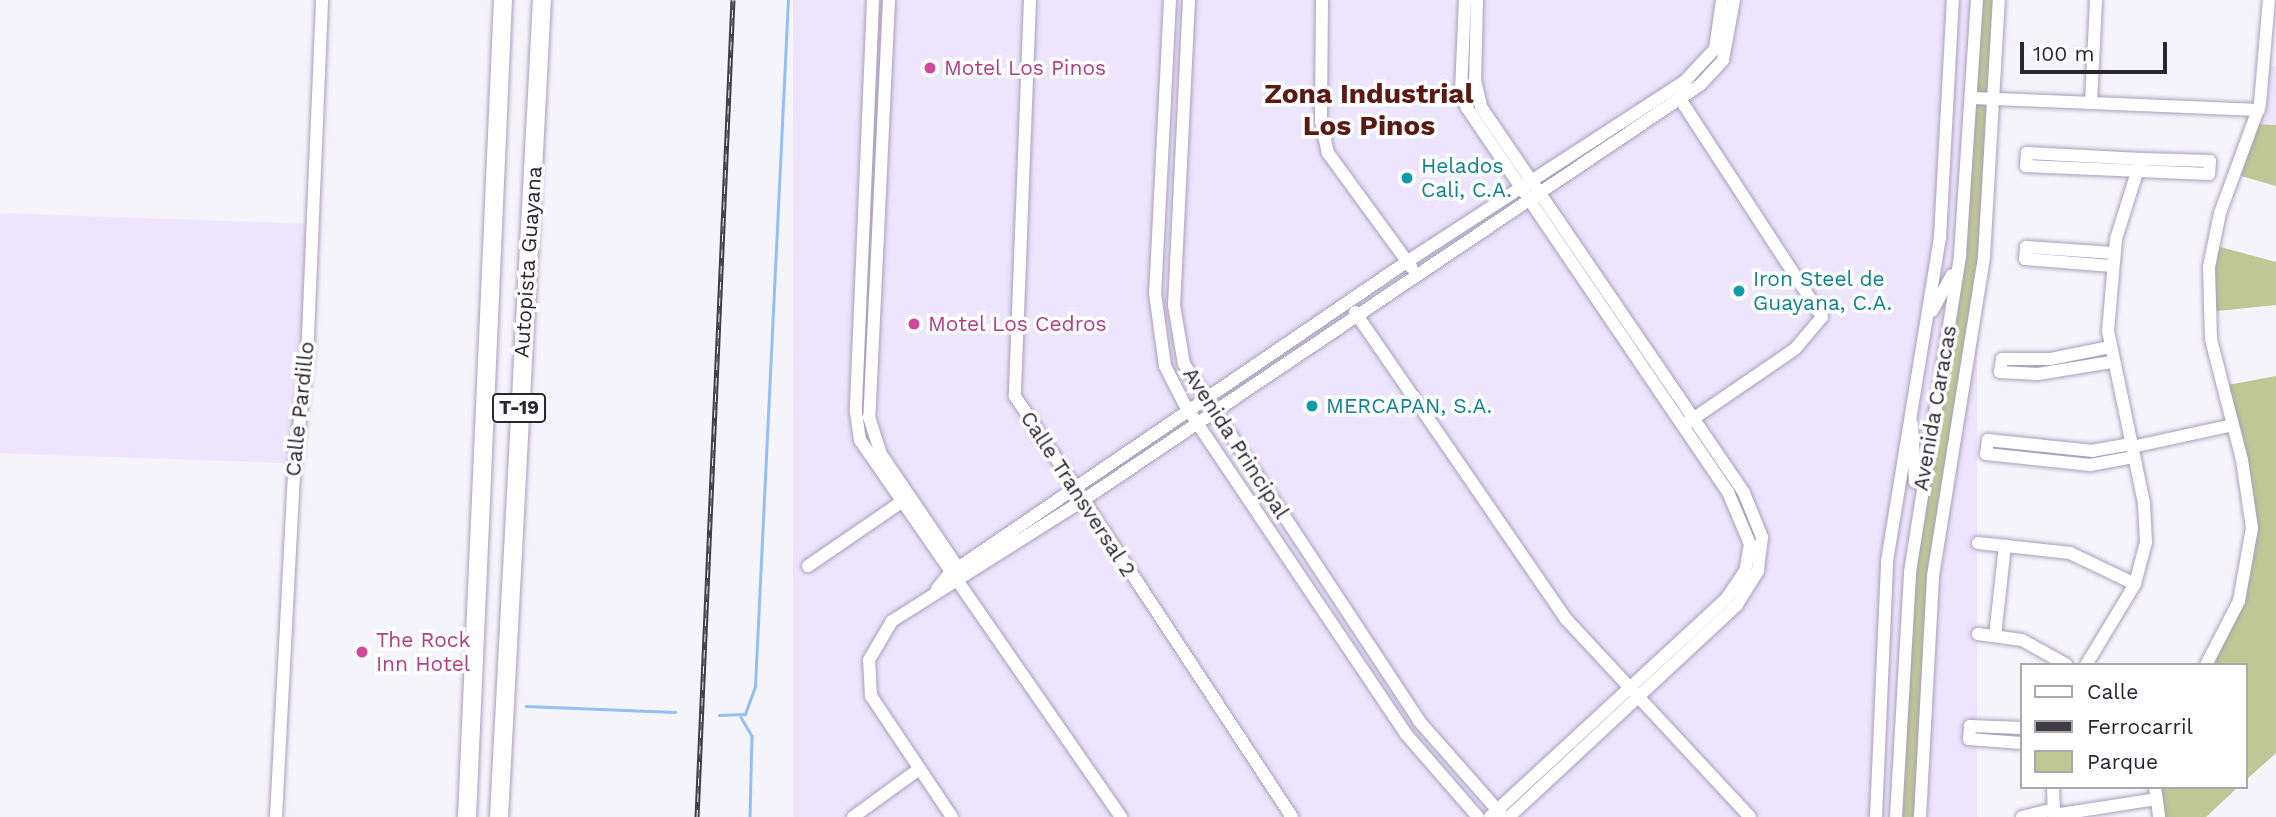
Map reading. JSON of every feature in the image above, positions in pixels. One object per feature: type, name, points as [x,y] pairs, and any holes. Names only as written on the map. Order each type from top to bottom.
[{"type":"highway","name":"Autopista Guayana","points":[[467,817],[503,0]]},
{"type":"highway","name":"Autopista Guayana","points":[[499,817],[542,0]]},
{"type":"street","name":"Calle Pardillo","points":[[276,817],[293,470],[307,359],[322,0]]},
{"type":"street","points":[[873,0],[858,342],[864,449],[959,578],[1121,817]]},
{"type":"street","points":[[862,411],[872,342],[889,0]]},
{"type":"street","name":"Calle Transversal 2","points":[[1030,0],[1012,377],[1024,414],[1292,817]]},
{"type":"street","name":"Avenida Principal","points":[[1170,0],[1156,320],[1158,340],[1189,411],[1397,722],[1478,817]]},
{"type":"street","name":"Avenida Principal","points":[[1189,0],[1174,318],[1176,340],[1213,413],[1386,672],[1413,711],[1500,815]]},
{"type":"street","points":[[1322,0],[1321,121],[1328,152],[1349,189],[1408,261],[1417,277]]},
{"type":"street","points":[[1465,0],[1464,102],[1533,191]]},
{"type":"street","points":[[1477,0],[1478,99],[1533,191],[1688,422],[1749,534],[1740,582],[1709,623],[1500,815]]},
{"type":"street","points":[[1601,145],[1707,60],[1719,40],[1722,0]]},
{"type":"street","points":[[952,817],[876,705],[868,674],[885,629],[937,589],[1082,501],[1417,277],[1533,191],[1601,145],[1680,99],[1719,67],[1734,0]]},
{"type":"street","points":[[1876,817],[1887,561],[1930,314],[1946,175],[1953,0]]},
{"type":"street","name":"Avenida Caracas","points":[[1896,817],[1916,522],[1960,256],[1973,98],[1977,0]]},
{"type":"street","name":"Avenida Caracas","points":[[1920,817],[1934,564],[1981,277],[1995,99],[1999,0]]},
{"type":"street","points":[[2091,103],[2096,0]]},
{"type":"street","points":[[2207,663],[2239,601],[2251,546],[2248,492],[2211,339],[2209,267],[2220,213],[2259,110],[2269,0]]},
{"type":"street","points":[[872,16],[888,17]]},
{"type":"street","points":[[1973,98],[2259,110]]},
{"type":"street","points":[[1464,102],[1478,99]]},
{"type":"street","points":[[1680,99],[1822,317],[1796,349],[1688,422]]},
{"type":"street","points":[[2139,165],[2026,166],[2026,153],[2139,165],[2209,174],[2210,161],[2139,165]]},
{"type":"street","points":[[2087,663],[2134,584],[2146,516],[2111,362],[2110,347],[2113,259],[2139,165]]},
{"type":"street","points":[[959,578],[1074,489],[1408,261],[1533,191]]},
{"type":"street","points":[[863,235],[878,235]]},
{"type":"street","points":[[2026,247],[2113,259],[2025,259],[2026,247]]},
{"type":"street","points":[[1930,314],[1960,256]]},
{"type":"street","points":[[1348,304],[1556,607],[1750,817]]},
{"type":"street","points":[[1156,320],[1174,318]]},
{"type":"street","points":[[1158,340],[1176,340]]},
{"type":"street","points":[[858,342],[872,342]]},
{"type":"street","points":[[2110,347],[2051,359],[2002,359],[2000,372],[2038,374],[2111,362]]},
{"type":"street","points":[[1911,413],[1916,522]]},
{"type":"street","points":[[2132,450],[2093,451],[1988,440],[1986,454],[2091,465],[2132,450],[2233,425]]},
{"type":"street","points":[[808,566],[904,500]]},
{"type":"street","points":[[1978,543],[2082,557],[2134,584]]},
{"type":"street","points":[[1995,636],[2005,546]]},
{"type":"street","points":[[1978,634],[2032,644],[2064,663]]},
{"type":"street","points":[[1371,683],[1386,672]]},
{"type":"street","points":[[1397,722],[1413,711]]},
{"type":"street","points":[[2021,728],[1970,726],[1969,739],[2021,743]]},
{"type":"street","points":[[853,817],[919,769]]},
{"type":"street","points":[[2053,789],[2054,814]]},
{"type":"street","points":[[2022,817],[2054,814],[2155,793],[2159,817]]},
{"type":"shaded area","points":[[793,0],[1977,0],[1977,817],[793,817]]},
{"type":"shaded area","points":[[2264,66],[2276,66],[2276,125],[2255,124]]},
{"type":"shaded area","points":[[0,213],[312,224],[303,464],[0,453]]},
{"type":"green space","points":[[1977,0],[1999,0],[1987,225],[1941,505],[1920,817],[1896,817],[1907,608],[1949,328]]},
{"type":"green space","points":[[2255,124],[2276,125],[2276,186],[2234,174]]},
{"type":"green space","points":[[2213,245],[2276,262],[2276,305],[2208,312]]},
{"type":"green space","points":[[2276,376],[2276,753],[2248,778],[2248,663],[2207,663],[2225,634],[2252,528],[2222,386]]},
{"type":"green space","points":[[2155,789],[2236,789],[2206,817],[2159,817]]},
{"type":"waterway","points":[[719,715],[745,714],[755,686],[788,0]]},
{"type":"waterway","points":[[526,706],[675,712]]},
{"type":"waterway","points":[[741,717],[752,736],[750,817]]},
{"type":"railway","points":[[697,817],[733,0]]},
{"type":"place","name":"Motel Los Pinos","points":[[930,68]]},
{"type":"place","name":"Helados Cali, C.A.","points":[[1407,178]]},
{"type":"place","name":"Iron Steel de Guayana, C.A.","points":[[1739,291]]},
{"type":"place","name":"Motel Los Cedros","points":[[914,324]]},
{"type":"place","name":"MERCAPAN, S.A.","points":[[1312,406]]},
{"type":"place","name":"The Rock Inn Hotel","points":[[362,652]]},
{"type":"district","name":"Zona Industrial Los Pinos","points":[[1369,110]]}]
